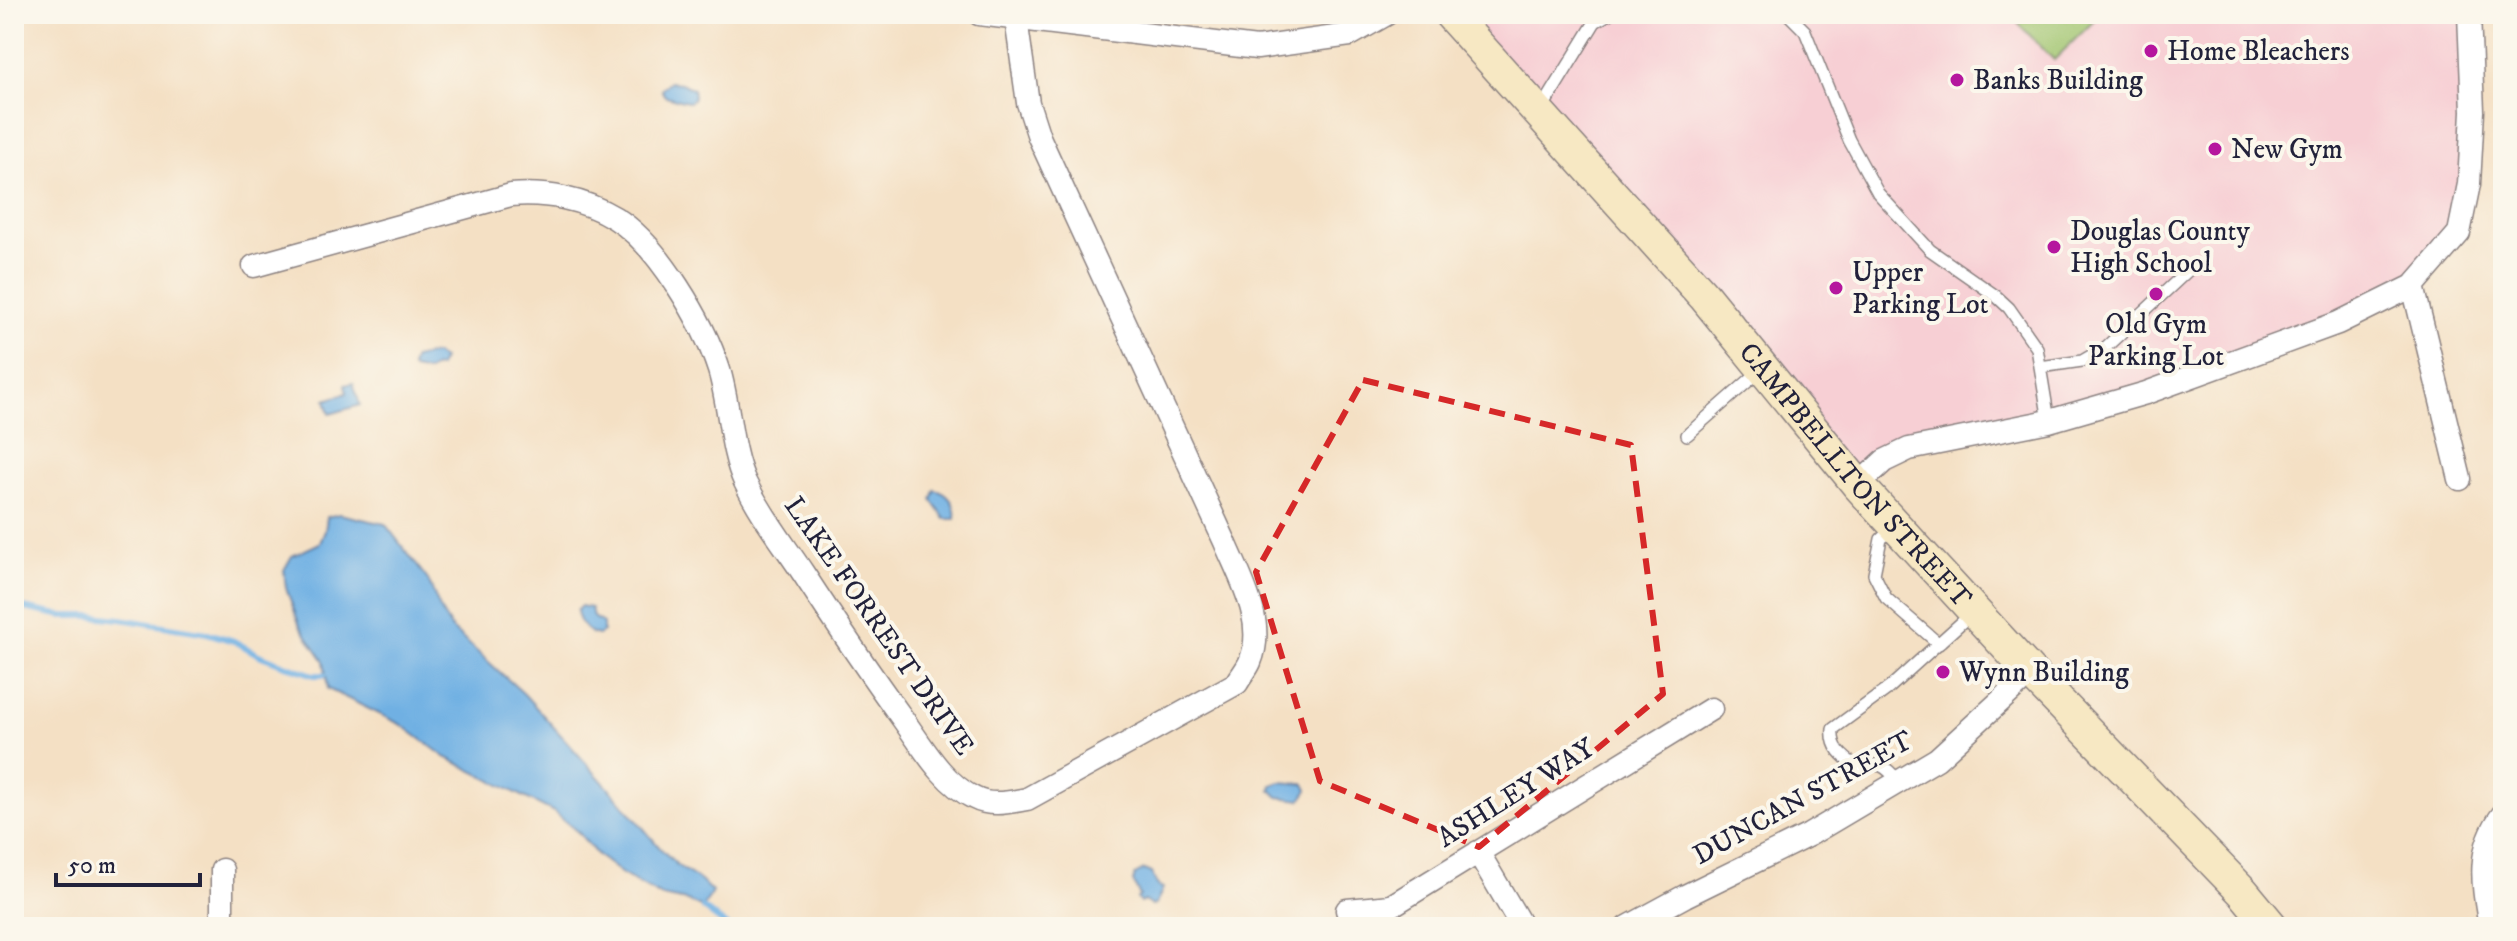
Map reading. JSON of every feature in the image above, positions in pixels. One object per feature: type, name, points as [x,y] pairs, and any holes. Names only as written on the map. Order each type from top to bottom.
[{"type":"main road","name":"CAMPBELLTON STREET","points":[[1450,14],[1704,296],[1858,485],[2031,673],[2243,892],[2272,927]]},
{"type":"street","points":[[979,14],[1257,48],[1350,35],[1387,14]]},
{"type":"street","points":[[1858,485],[1884,461],[1909,449],[2049,421],[2146,393],[2338,323],[2413,286],[2459,233],[2469,184],[2473,111],[2469,14]]},
{"type":"street","name":"LAKE FORREST DRIVE","points":[[254,266],[511,195],[562,198],[616,219],[655,254],[699,323],[719,368],[744,479],[764,516],[859,659],[944,776],[975,799],[998,804],[1027,799],[1237,683],[1251,661],[1256,628],[1246,591],[1225,542],[1039,137],[1028,103],[1016,19]]},
{"type":"street","points":[[2413,286],[2460,479]]},
{"type":"street","name":"DUNCAN STREET","points":[[1628,927],[1809,835],[1937,759],[2031,673]]},
{"type":"street","name":"ASHLEY WAY","points":[[1347,910],[1391,906],[1711,709]]},
{"type":"street","points":[[2490,927],[2483,885],[2483,853],[2495,824],[2503,814]]},
{"type":"street","points":[[1478,852],[1522,927]]},
{"type":"street","points":[[222,870],[222,927]]},
{"type":"lane","points":[[1539,113],[1595,22],[1609,14]]},
{"type":"lane","points":[[1788,14],[1805,31],[1849,140],[1878,193],[1930,250],[1996,296],[2037,348],[2049,421]]},
{"type":"lane","points":[[2040,367],[2082,361],[2106,347],[2194,265]]},
{"type":"lane","points":[[1687,435],[1763,368]]},
{"type":"lane","points":[[1896,526],[1881,539],[1874,574],[1886,598],[1939,644]]},
{"type":"lane","points":[[1899,782],[1886,766],[1857,767],[1839,754],[1832,739],[1833,729],[1889,688],[1974,611]]},
{"type":"highlighted area","points":[[1363,380],[1631,445],[1663,694],[1479,847],[1320,781],[1256,572]]},
{"type":"shaded area","name":"Douglas County High School","points":[[1450,14],[2469,14],[2459,233],[2413,286],[2249,354],[1909,449],[1858,485]]},
{"type":"green space","points":[[2009,14],[2101,14],[2054,60]]},
{"type":"water","points":[[669,82],[693,89],[694,98],[689,102],[664,95],[661,89]]},
{"type":"water","points":[[435,354],[443,359],[439,367],[428,372],[411,366],[414,358]]},
{"type":"water","points":[[353,383],[360,405],[330,414],[326,400],[347,393],[345,385]]},
{"type":"water","points":[[935,490],[951,500],[955,519],[945,519],[932,500]]},
{"type":"water","points":[[339,514],[385,524],[428,580],[452,629],[524,694],[660,848],[712,892],[703,908],[661,896],[622,874],[597,855],[579,833],[554,812],[445,757],[402,725],[328,689],[324,661],[300,626],[286,588],[284,570],[292,556],[320,543],[327,517]]},
{"type":"water","points":[[581,606],[591,608],[593,617],[603,623],[603,632],[594,634],[583,626],[577,610]]},
{"type":"water","points":[[1280,782],[1305,784],[1308,790],[1301,800],[1278,797],[1271,790],[1272,785]]},
{"type":"water","points":[[1144,870],[1151,873],[1158,886],[1163,888],[1152,906],[1144,901],[1140,903],[1133,882],[1135,875]]},
{"type":"waterway","points":[[14,606],[63,616],[121,619],[207,633],[234,641],[285,665],[314,675],[324,675]]},
{"type":"waterway","points":[[703,908],[728,927]]},
{"type":"place","name":"Home Bleachers","points":[[2151,51]]},
{"type":"place","name":"Banks Building","points":[[1957,80]]},
{"type":"place","name":"New Gym","points":[[2215,149]]},
{"type":"place","name":"Douglas County High School","points":[[2054,247]]},
{"type":"place","name":"Upper Parking Lot","points":[[1836,288]]},
{"type":"place","name":"Old Gym Parking Lot","points":[[2156,294]]},
{"type":"place","name":"Wynn Building","points":[[1943,672]]}]
